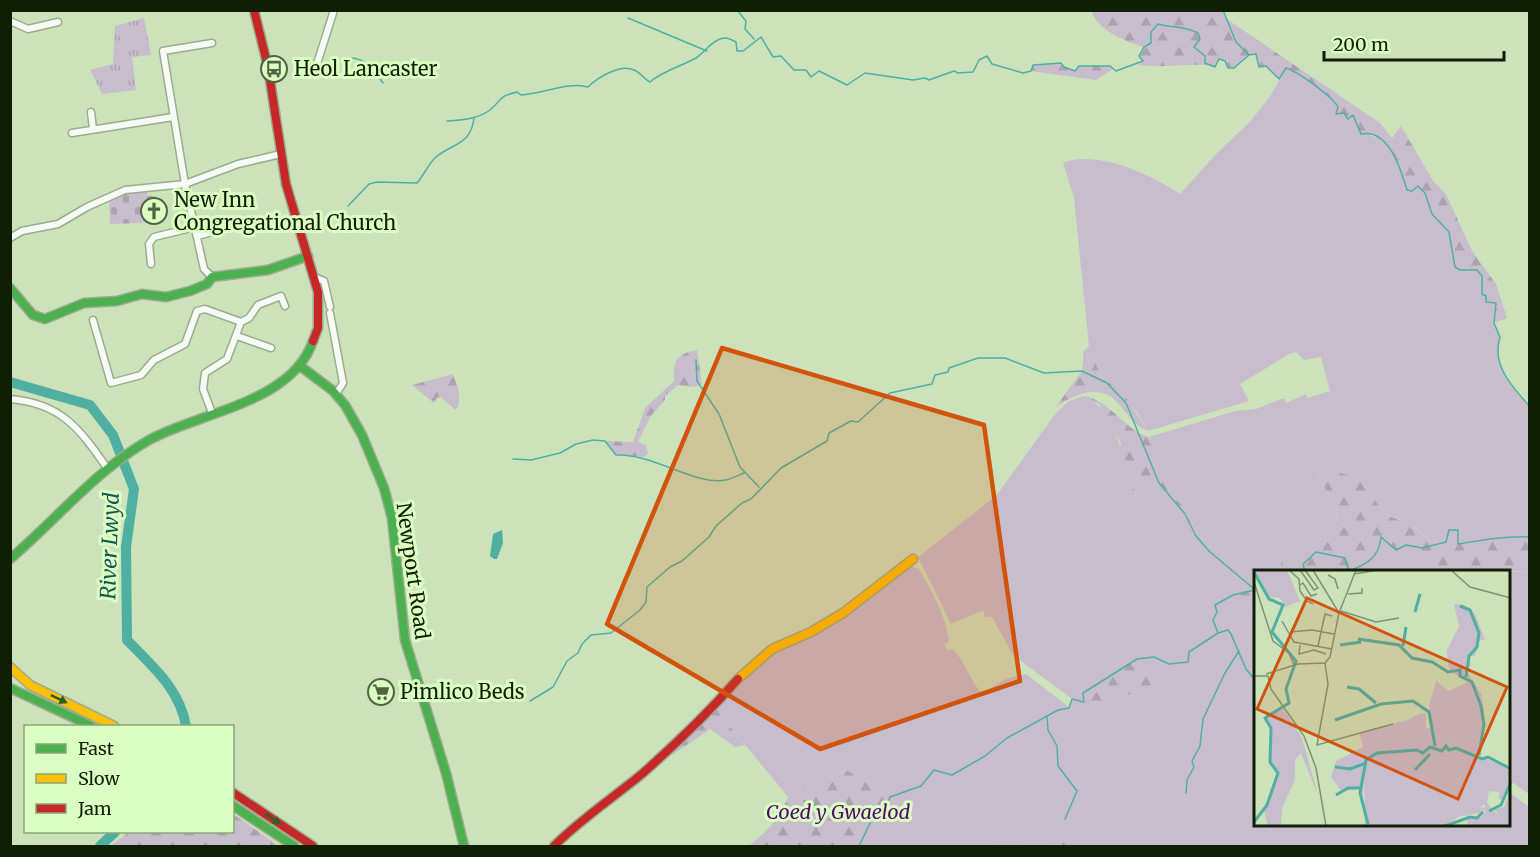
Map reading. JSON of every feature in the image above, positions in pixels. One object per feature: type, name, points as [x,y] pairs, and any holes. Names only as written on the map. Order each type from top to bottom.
[{"type":"main road","points":[[10,559],[107,468],[132,451],[172,429],[261,394],[284,380],[300,366],[317,331],[320,313],[314,277],[286,185],[274,92],[254,10]]},
{"type":"main road","points":[[10,288],[33,315],[45,319],[84,303],[117,301],[142,294],[166,297],[207,284],[212,278],[268,270],[308,256]]},
{"type":"main road","name":"Newport Road","points":[[300,366],[336,394],[347,408],[375,463],[392,516],[402,625],[408,657],[427,721],[443,763],[464,846]]},
{"type":"main road","points":[[554,846],[578,822],[641,774],[695,727],[740,677],[772,649],[811,632],[843,613],[913,559]]},
{"type":"main road","points":[[10,668],[30,685],[112,725]]},
{"type":"main road","points":[[10,688],[89,725]]},
{"type":"main road","points":[[234,793],[313,846]]},
{"type":"main road","points":[[234,806],[294,846]]},
{"type":"street","points":[[316,67],[334,10]]},
{"type":"street","points":[[10,21],[28,29],[58,22]]},
{"type":"street","points":[[212,43],[163,51],[185,184],[204,269],[212,278]]},
{"type":"street","points":[[91,112],[93,129]]},
{"type":"street","points":[[72,133],[173,117]]},
{"type":"street","points":[[10,238],[22,231],[58,224],[75,213],[125,190],[185,184],[238,164],[281,154]]},
{"type":"street","points":[[151,264],[149,244],[154,237],[195,227]]},
{"type":"street","points":[[197,236],[228,228]]},
{"type":"street","points":[[314,277],[324,281],[330,310],[343,383],[336,394]]},
{"type":"street","points":[[93,320],[111,383],[141,375],[154,360],[185,344],[197,310],[205,309],[241,322],[249,318],[258,305],[281,296],[285,306]]},
{"type":"street","points":[[212,413],[203,389],[205,373],[227,359],[241,322]]},
{"type":"street","points":[[237,336],[271,348]]},
{"type":"street","points":[[10,399],[48,406],[67,418],[88,440],[107,468]]},
{"type":"highlighted area","points":[[722,348],[984,425],[1020,681],[820,749],[607,624]]},
{"type":"green space","points":[[1091,11],[1223,11],[1228,20],[1380,123],[1392,138],[1401,126],[1433,181],[1446,194],[1472,251],[1496,284],[1507,318],[1494,323],[1496,303],[1486,302],[1486,296],[1482,294],[1482,276],[1477,270],[1460,270],[1455,267],[1449,232],[1432,214],[1425,193],[1418,186],[1412,191],[1407,190],[1398,166],[1385,145],[1371,134],[1361,134],[1353,116],[1348,119],[1344,113],[1336,114],[1338,107],[1315,85],[1286,68],[1279,79],[1266,66],[1259,67],[1256,54],[1249,55],[1234,68],[1228,68],[1225,61],[1219,59],[1215,67],[1208,65],[1139,65],[1142,61],[1139,56],[1143,47],[1106,30]]},
{"type":"green space","points":[[144,18],[151,55],[132,57],[136,90],[102,94],[90,70],[113,64],[115,26]]},
{"type":"green space","points":[[1061,63],[1064,67],[1075,71],[1079,66],[1110,66],[1113,69],[1096,80],[1031,71],[1033,65]]},
{"type":"green space","points":[[1286,68],[1294,71],[1325,93],[1364,131],[1387,146],[1405,180],[1414,189],[1418,186],[1425,193],[1432,214],[1449,232],[1455,267],[1460,270],[1477,270],[1482,276],[1482,294],[1496,303],[1494,323],[1500,337],[1498,357],[1501,367],[1510,384],[1529,407],[1529,537],[1458,544],[1449,530],[1446,542],[1432,543],[1411,525],[1386,515],[1359,479],[1341,473],[1318,457],[1311,462],[1335,508],[1337,518],[1334,526],[1328,534],[1310,546],[1282,556],[1280,570],[1254,570],[1254,585],[1208,547],[1197,534],[1186,509],[1170,494],[1149,437],[1235,411],[1256,409],[1284,398],[1286,403],[1306,394],[1307,398],[1330,391],[1321,357],[1304,360],[1296,352],[1289,354],[1240,384],[1249,401],[1148,431],[1137,412],[1100,374],[1089,346],[1074,198],[1063,163],[1092,159],[1124,166],[1180,194],[1217,153],[1250,122],[1271,95]]},
{"type":"green space","points":[[147,187],[147,196],[156,196],[161,217],[140,223],[110,224],[109,198],[125,190]]},
{"type":"green space","points":[[1089,346],[1100,374],[1127,399],[1148,431],[1134,422],[1110,396],[1102,393],[1077,395],[1055,408],[1082,371],[1084,351]]},
{"type":"green space","points":[[697,350],[702,384],[694,387],[678,385],[665,396],[665,400],[650,417],[638,442],[646,445],[648,454],[643,457],[616,455],[605,441],[633,442],[645,408],[674,381],[674,368],[677,360],[684,354]]},
{"type":"green space","points":[[453,374],[459,396],[456,410],[440,397],[434,403],[412,385]]},
{"type":"green space","points":[[1085,396],[1095,399],[1132,428],[1149,437],[1170,494],[1186,509],[1197,534],[1208,547],[1214,548],[1254,584],[1254,615],[1233,595],[1253,589],[1209,551],[1196,536],[1185,514],[1159,483],[1129,498],[1138,479],[1119,457],[1121,444],[1099,404],[1087,400],[1056,413],[1069,401]]},
{"type":"green space","points":[[1087,400],[1096,404],[1104,412],[1126,460],[1138,479],[1130,498],[1159,483],[1185,514],[1196,536],[1209,551],[1254,589],[1250,612],[1254,615],[1254,827],[1510,827],[1510,793],[1529,807],[1529,846],[1074,846],[1061,829],[1048,846],[1019,846],[975,810],[972,813],[1002,846],[859,846],[875,813],[888,802],[846,770],[788,797],[715,708],[739,682],[757,670],[774,650],[797,641],[908,565],[919,569],[938,604],[949,642],[945,644],[947,650],[952,649],[957,654],[982,693],[1006,679],[1026,674],[1070,708],[1072,699],[1013,655],[992,617],[985,617],[983,610],[951,624],[918,557],[996,496],[1056,413]],"holes":[[[1137,659],[1157,683],[1083,693]]]},
{"type":"green space","points":[[1318,457],[1341,473],[1359,479],[1386,515],[1409,523],[1432,543],[1446,542],[1449,530],[1458,530],[1458,544],[1529,537],[1529,571],[1416,570],[1417,559],[1422,548],[1406,545],[1396,550],[1382,537],[1380,547],[1370,563],[1377,570],[1280,570],[1282,556],[1320,540],[1328,534],[1337,518],[1330,496],[1311,462]]},
{"type":"green space","points":[[1381,537],[1422,548],[1416,570],[1377,570],[1370,563],[1380,547]]},
{"type":"green space","points":[[1529,571],[1529,794],[1510,781],[1510,572]]},
{"type":"green space","points":[[1137,659],[1158,683],[1095,708],[1083,693]]},
{"type":"green space","points":[[715,708],[745,745],[735,747],[710,729],[674,754],[667,755]]},
{"type":"green space","name":"Coed y Gwaelod","points":[[846,770],[890,797],[888,802],[875,813],[859,846],[749,846],[772,824],[788,797]]},
{"type":"green space","points":[[975,810],[1019,846],[1002,846],[972,813]]},
{"type":"green space","points":[[234,815],[279,846],[110,846],[128,833],[234,833]]},
{"type":"green space","points":[[1063,823],[1069,824],[1074,846],[1048,846]]},
{"type":"water","points":[[502,530],[503,543],[497,559],[494,559],[490,556],[493,534]]},
{"type":"waterway","points":[[737,10],[746,21],[745,29],[754,39]]},
{"type":"waterway","points":[[1223,10],[1236,42],[1249,55]]},
{"type":"waterway","points":[[628,18],[707,51]]},
{"type":"waterway","points":[[447,121],[480,115],[490,110],[503,97],[517,92],[521,95],[564,87],[588,87],[603,76],[623,68],[636,71],[650,82],[696,58],[712,43],[723,38],[736,42],[737,51],[743,51],[761,37],[773,57],[781,56],[794,70],[806,70],[811,77],[819,71],[847,85],[865,73],[929,80],[954,71],[973,72],[979,60],[987,56],[992,64],[1023,73],[1031,71],[1033,65],[1061,63],[1064,67],[1075,71],[1079,66],[1110,66],[1116,71],[1143,61],[1139,56],[1144,47],[1151,43],[1151,32],[1158,24],[1188,29],[1198,33],[1200,39],[1194,47],[1205,56],[1205,63],[1215,67],[1219,59],[1225,61],[1228,68],[1234,68],[1249,55],[1256,54],[1259,67],[1266,66],[1279,79],[1286,68],[1298,74],[1335,103],[1338,107],[1336,114],[1344,113],[1348,119],[1353,115],[1361,134],[1379,137],[1386,144],[1397,162],[1407,190],[1412,191],[1418,186],[1425,193],[1432,214],[1449,232],[1455,267],[1460,270],[1477,270],[1482,276],[1482,294],[1486,296],[1486,302],[1496,303],[1494,323],[1500,337],[1498,357],[1501,367],[1511,384],[1530,407]]},
{"type":"waterway","points":[[351,58],[366,63],[383,83]]},
{"type":"waterway","points":[[348,206],[369,184],[377,182],[417,183],[436,157],[465,139],[474,118]]},
{"type":"waterway","points":[[530,701],[553,687],[567,661],[578,653],[582,644],[591,635],[611,633],[640,610],[646,602],[647,587],[670,567],[682,561],[709,537],[716,526],[742,503],[751,499],[781,468],[827,441],[829,433],[851,421],[858,422],[890,393],[932,384],[935,375],[948,372],[949,368],[978,358],[1005,358],[1044,373],[1082,371],[1107,383],[1126,403],[1159,483],[1185,514],[1196,536],[1209,551],[1254,589]]},
{"type":"waterway","points":[[696,360],[697,381],[719,414],[740,467],[759,487]]},
{"type":"waterway","name":"River Lwyd","points":[[10,382],[90,405],[113,435],[134,489],[126,547],[127,640],[171,689],[183,713],[186,725]]},
{"type":"waterway","points":[[513,459],[531,460],[560,453],[576,444],[593,440],[605,441],[616,455],[644,459],[714,481],[726,480],[744,473]]},
{"type":"waterway","points":[[1351,570],[1367,563],[1375,555],[1381,537],[1396,550],[1406,545],[1422,548],[1446,542],[1449,530],[1458,530],[1458,544],[1530,537]]},
{"type":"waterway","points":[[1304,570],[1303,564],[1316,552],[1345,558],[1349,570]]},
{"type":"waterway","points":[[859,846],[875,813],[888,802],[890,797],[921,786],[934,770],[952,775],[985,756],[1007,738],[1058,710],[1069,708],[1072,699],[1084,702],[1083,693],[1137,659],[1154,657],[1169,664],[1188,662],[1189,652],[1218,633],[1213,620],[1217,612],[1215,605],[1233,595],[1254,590]]},
{"type":"waterway","points":[[1218,633],[1228,630],[1246,669],[1254,679]]},
{"type":"waterway","points":[[1186,793],[1187,780],[1194,767],[1192,761],[1200,746],[1203,719],[1225,673],[1239,651]]},
{"type":"waterway","points":[[1047,717],[1048,730],[1057,746],[1058,766],[1077,791],[1065,819]]},
{"type":"waterway","points":[[804,801],[843,815],[875,813]]},
{"type":"waterway","name":"River Lwyd","points":[[100,846],[114,833]]},
{"type":"traffic: fast","points":[[10,288],[33,315],[45,319],[84,303],[117,301],[142,294],[166,297],[207,284],[212,277],[268,270],[308,256]]},
{"type":"traffic: fast","points":[[10,559],[94,481],[129,452],[170,430],[265,392],[286,379],[302,362],[313,341]]},
{"type":"traffic: fast","points":[[300,366],[332,390],[345,405],[362,435],[384,488],[392,518],[405,640],[446,773],[464,846]]},
{"type":"traffic: fast","points":[[10,688],[89,725]]},
{"type":"traffic: fast","points":[[234,806],[294,846]]},
{"type":"traffic: slow","points":[[738,679],[772,649],[811,632],[843,613],[913,559]]},
{"type":"traffic: slow","points":[[10,667],[30,685],[112,725]]},
{"type":"traffic: jam","points":[[254,10],[268,67],[286,184],[318,292],[318,328],[313,341]]},
{"type":"traffic: jam","points":[[554,846],[656,762],[704,716],[738,679]]},
{"type":"traffic: jam","points":[[234,793],[313,846]]},
{"type":"place","name":"Heol Lancaster","points":[[274,69]]},
{"type":"place","name":"New Inn Congregational Church","points":[[154,211]]},
{"type":"place","name":"Pimlico Beds","points":[[381,692]]}]
